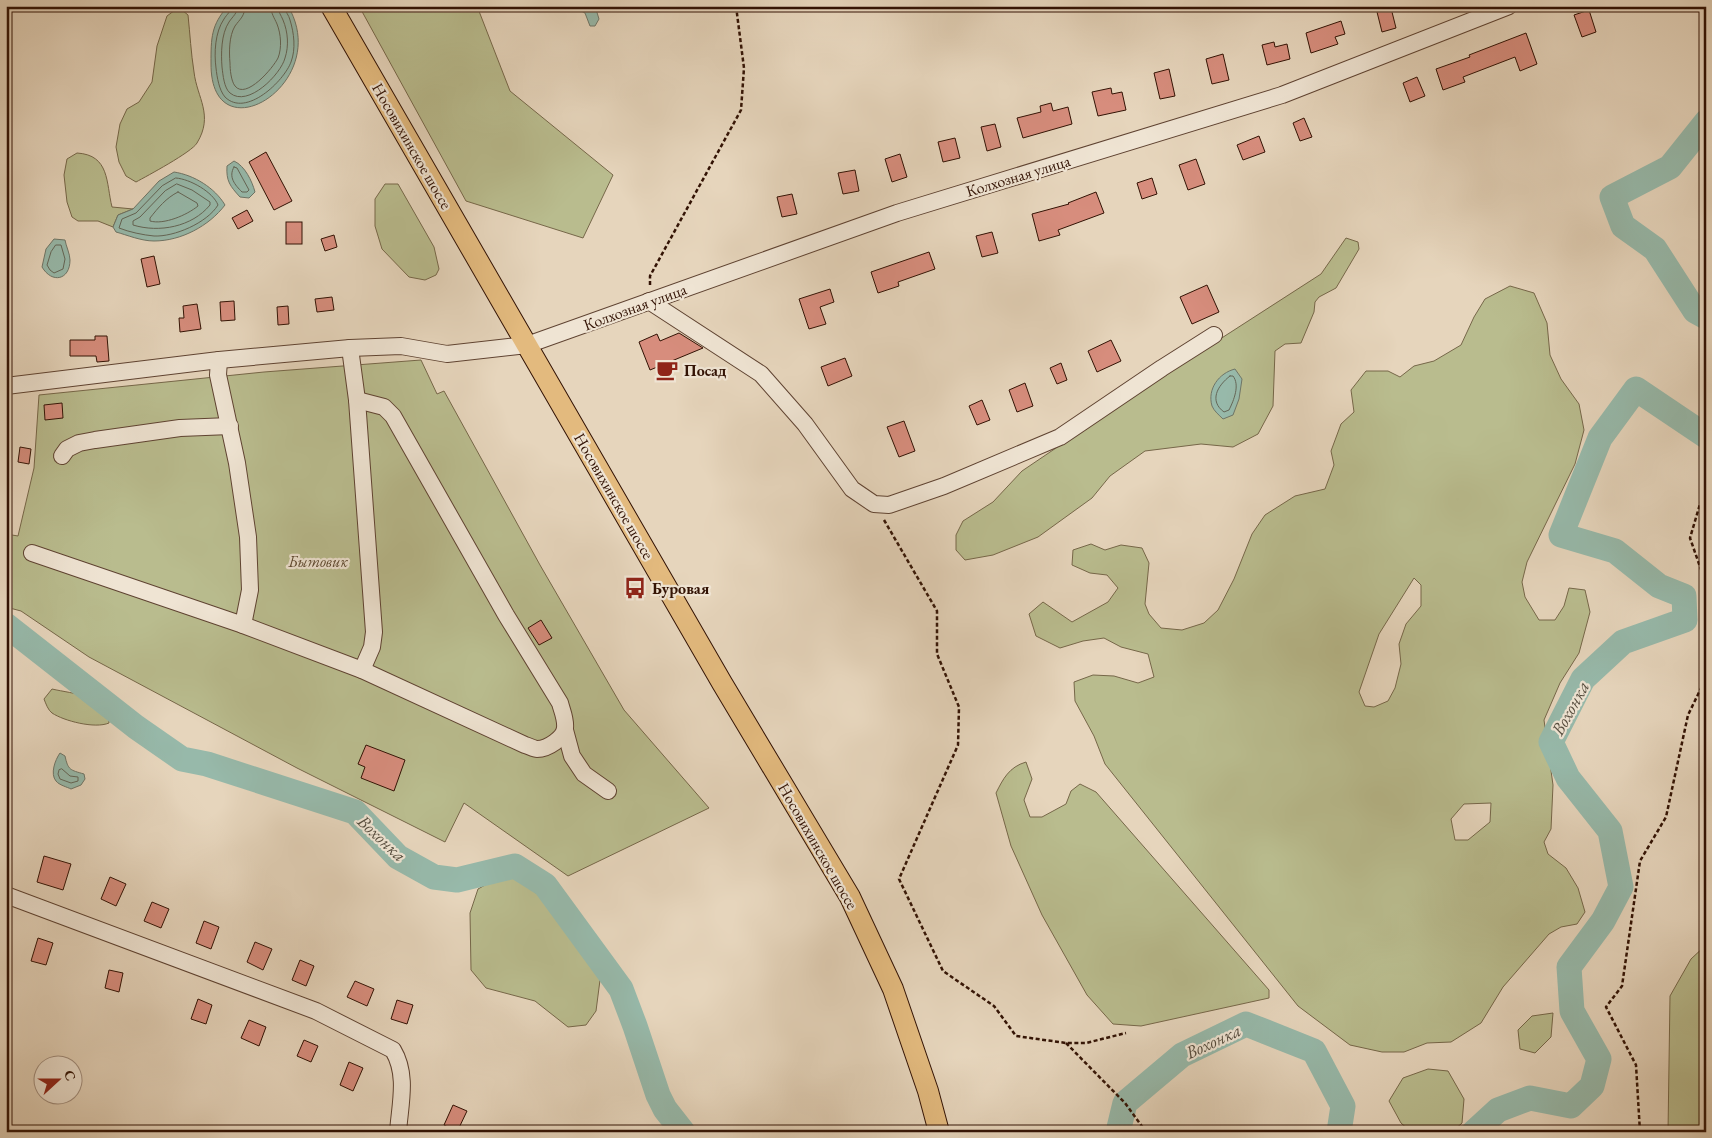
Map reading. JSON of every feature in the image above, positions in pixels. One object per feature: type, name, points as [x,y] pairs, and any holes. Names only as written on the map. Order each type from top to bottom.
[{"type":"main road","name":"Носовихинское шоссе","points":[[331,6],[722,683],[850,897],[892,989],[928,1091],[939,1132]]},
{"type":"street","name":"Колхозная улица","points":[[6,386],[219,360],[350,348],[401,346],[447,354],[527,345],[897,213],[1282,95],[1509,6]]},
{"type":"street","points":[[649,301],[761,374],[805,424],[852,489],[874,504],[889,505],[944,486],[1060,437],[1214,335]]},
{"type":"street","points":[[350,348],[357,400],[374,632],[372,647],[362,670]]},
{"type":"street","points":[[219,360],[218,375],[237,463],[248,537],[250,590],[243,625]]},
{"type":"street","points":[[357,400],[384,407],[393,416],[506,615],[560,703],[565,718],[565,730],[572,756],[584,774],[608,791]]},
{"type":"street","points":[[62,456],[67,449],[79,443],[95,440],[180,428],[230,426]]},
{"type":"street","points":[[32,553],[243,625],[362,670],[537,749],[549,745],[560,738],[565,730]]},
{"type":"street","points":[[6,895],[316,1011],[393,1050],[400,1062],[403,1075],[398,1132]]},
{"type":"path","points":[[649,301],[650,276],[742,110],[744,68],[736,6]]},
{"type":"path","points":[[1706,494],[1700,504],[1690,538],[1706,584]]},
{"type":"path","points":[[874,504],[937,611],[937,654],[959,707],[958,745],[899,879],[943,971],[994,1006],[1016,1036],[1066,1043],[1086,1043],[1126,1033]]},
{"type":"path","points":[[1640,1132],[1636,1065],[1606,1007],[1622,986],[1640,861],[1666,817],[1688,715],[1706,678]]},
{"type":"path","points":[[1066,1043],[1125,1103],[1146,1132]]},
{"type":"green space","points":[[359,6],[477,6],[510,91],[613,175],[583,238],[466,201]]},
{"type":"green space","points":[[175,10],[182,10],[188,15],[194,72],[204,115],[202,133],[197,143],[187,152],[136,182],[126,176],[119,162],[116,147],[120,124],[127,109],[139,102],[152,82],[157,46],[167,16]]},
{"type":"green space","points":[[77,153],[96,159],[101,165],[105,172],[112,207],[133,209],[118,215],[113,227],[98,221],[78,221],[72,217],[67,202],[64,175],[67,159]]},
{"type":"green space","points":[[385,184],[398,184],[434,247],[439,269],[436,275],[425,280],[409,277],[382,249],[375,226],[375,199]]},
{"type":"green space","points":[[1346,238],[1358,242],[1359,249],[1336,288],[1319,297],[1315,302],[1314,312],[1301,343],[1285,344],[1275,351],[1273,406],[1258,434],[1233,447],[1201,444],[1145,451],[1110,476],[1092,498],[1038,537],[993,555],[965,560],[956,550],[956,535],[963,521],[993,502],[1022,471],[1155,381],[1321,274]]},
{"type":"green space","points":[[1510,286],[1534,293],[1547,323],[1550,355],[1561,379],[1579,404],[1584,430],[1575,464],[1527,562],[1522,582],[1525,597],[1539,620],[1555,620],[1564,606],[1569,588],[1585,590],[1590,612],[1579,653],[1560,683],[1544,720],[1553,785],[1551,829],[1544,842],[1548,854],[1566,868],[1578,888],[1585,912],[1577,924],[1561,927],[1549,934],[1503,987],[1481,1023],[1451,1042],[1427,1043],[1404,1052],[1382,1052],[1350,1045],[1298,1006],[1105,764],[1094,736],[1075,701],[1074,682],[1093,675],[1114,676],[1138,683],[1154,677],[1148,654],[1121,647],[1104,638],[1083,641],[1060,648],[1036,636],[1029,614],[1043,602],[1072,622],[1108,602],[1118,588],[1107,575],[1090,573],[1072,565],[1073,550],[1091,544],[1105,550],[1121,545],[1142,548],[1149,563],[1145,604],[1149,614],[1161,628],[1182,630],[1204,623],[1218,610],[1234,579],[1252,534],[1265,515],[1295,496],[1325,489],[1334,465],[1331,451],[1341,424],[1354,412],[1351,390],[1366,371],[1388,371],[1400,377],[1414,366],[1434,361],[1461,345],[1485,299]],"holes":[[[1414,578],[1421,585],[1421,606],[1406,624],[1399,644],[1401,664],[1395,688],[1388,701],[1374,707],[1365,706],[1359,692],[1379,634]],[[1491,803],[1490,822],[1468,840],[1455,840],[1451,819],[1464,804]]]},
{"type":"green space","name":"Бытовик","points":[[421,360],[437,394],[444,391],[540,565],[624,710],[709,808],[568,876],[464,803],[445,842],[297,768],[89,657],[21,611],[6,607],[6,534],[18,536],[34,468],[39,395],[264,372]]},
{"type":"green space","points":[[52,689],[88,697],[97,701],[107,714],[109,723],[88,725],[64,719],[52,713],[44,699]]},
{"type":"green space","points":[[1026,762],[1032,779],[1024,800],[1030,817],[1042,817],[1066,804],[1071,791],[1080,784],[1096,792],[1269,990],[1269,998],[1141,1026],[1113,1024],[1087,995],[1042,915],[1011,846],[996,793],[1011,770]]},
{"type":"green space","points":[[516,877],[541,897],[582,952],[600,980],[596,1011],[586,1025],[568,1027],[535,1001],[486,988],[471,970],[470,913],[478,889],[494,880]]},
{"type":"green space","points":[[1706,945],[1706,1132],[1668,1132],[1670,996],[1691,959]]},
{"type":"green space","points":[[1553,1013],[1551,1037],[1535,1053],[1520,1049],[1518,1030],[1532,1016]]},
{"type":"green space","points":[[1428,1069],[1448,1071],[1464,1099],[1462,1123],[1452,1132],[1411,1132],[1401,1123],[1389,1101],[1403,1078]]},
{"type":"water","points":[[228,6],[288,6],[298,35],[295,61],[284,83],[266,99],[247,107],[229,105],[216,91],[211,63],[212,39],[218,19]]},
{"type":"water","points":[[572,6],[595,6],[599,19],[595,26],[590,26],[585,13]]},
{"type":"water","points":[[234,161],[245,170],[252,183],[255,192],[249,198],[240,197],[229,183],[227,166]]},
{"type":"water","points":[[174,172],[189,176],[203,183],[216,193],[225,205],[203,226],[174,238],[149,241],[116,232],[113,227],[118,215],[133,209],[159,181]]},
{"type":"water","points":[[54,239],[65,240],[70,258],[67,272],[55,278],[42,267],[46,249]]},
{"type":"water","points":[[1235,369],[1242,379],[1239,399],[1233,415],[1223,419],[1212,406],[1211,394],[1219,378]]},
{"type":"water","points":[[60,753],[65,756],[70,769],[84,774],[85,779],[81,785],[71,789],[61,785],[54,778],[53,771]]},
{"type":"building","points":[[1391,8],[1396,28],[1382,32],[1377,12]]},
{"type":"building","points":[[1589,10],[1596,32],[1582,37],[1574,15]]},
{"type":"building","points":[[1341,21],[1345,34],[1335,37],[1338,44],[1311,53],[1306,33]]},
{"type":"building","points":[[1526,33],[1537,64],[1520,71],[1515,57],[1463,77],[1465,82],[1443,90],[1436,69]]},
{"type":"building","points":[[1274,42],[1275,47],[1287,44],[1290,59],[1267,65],[1262,45]]},
{"type":"building","points":[[1223,54],[1229,80],[1212,84],[1206,59]]},
{"type":"building","points":[[1169,69],[1175,96],[1160,99],[1154,73]]},
{"type":"building","points":[[1417,77],[1425,96],[1410,102],[1403,83]]},
{"type":"building","points":[[1111,88],[1112,94],[1122,92],[1126,110],[1098,116],[1092,92]]},
{"type":"building","points":[[1051,103],[1053,111],[1068,107],[1072,124],[1023,138],[1017,118],[1041,112],[1040,106]]},
{"type":"building","points":[[1304,118],[1312,137],[1300,141],[1293,123]]},
{"type":"building","points":[[995,124],[1001,147],[987,151],[981,127]]},
{"type":"building","points":[[1259,136],[1265,152],[1243,160],[1237,145]]},
{"type":"building","points":[[955,138],[960,158],[943,162],[938,142]]},
{"type":"building","points":[[266,152],[292,201],[274,210],[249,162]]},
{"type":"building","points":[[900,154],[907,177],[892,182],[885,159]]},
{"type":"building","points":[[1196,159],[1205,184],[1188,190],[1179,165]]},
{"type":"building","points":[[855,170],[859,191],[843,194],[838,173]]},
{"type":"building","points":[[1152,178],[1157,194],[1142,199],[1137,183]]},
{"type":"building","points":[[1096,192],[1104,213],[1058,230],[1060,235],[1039,241],[1032,214],[1069,204]]},
{"type":"building","points":[[792,194],[797,214],[782,217],[777,197]]},
{"type":"building","points":[[247,210],[253,221],[238,229],[232,218]]},
{"type":"building","points":[[286,222],[302,222],[302,244],[286,244]]},
{"type":"building","points":[[992,232],[998,253],[982,257],[976,236]]},
{"type":"building","points":[[334,235],[337,247],[325,251],[321,239]]},
{"type":"building","points":[[929,252],[935,269],[898,282],[899,286],[878,293],[871,272]]},
{"type":"building","points":[[154,256],[160,284],[147,287],[141,259]]},
{"type":"building","points":[[1207,285],[1219,312],[1192,324],[1180,297]]},
{"type":"building","points":[[830,289],[834,302],[820,307],[826,324],[809,329],[799,299]]},
{"type":"building","points":[[332,297],[334,310],[317,312],[315,299]]},
{"type":"building","points":[[234,301],[235,320],[221,321],[220,302]]},
{"type":"building","points":[[197,304],[201,329],[180,332],[179,318],[184,318],[183,306]]},
{"type":"building","points":[[288,306],[289,324],[278,325],[277,307]]},
{"type":"building","points":[[679,333],[703,348],[650,370],[639,342],[657,334],[660,341]]},
{"type":"building","points":[[95,336],[107,336],[109,361],[97,362],[96,356],[70,356],[70,340],[95,340]]},
{"type":"building","points":[[1111,340],[1121,361],[1097,372],[1088,351]]},
{"type":"building","points":[[845,358],[852,376],[828,386],[821,367]]},
{"type":"building","points":[[1061,363],[1067,380],[1057,384],[1050,368]]},
{"type":"building","points":[[1025,383],[1033,406],[1017,412],[1009,390]]},
{"type":"building","points":[[982,400],[990,420],[977,425],[969,406]]},
{"type":"building","points":[[62,403],[63,418],[45,420],[44,405]]},
{"type":"building","points":[[904,421],[915,451],[899,457],[887,427]]},
{"type":"building","points":[[20,447],[31,449],[29,464],[18,462]]},
{"type":"building","points":[[541,620],[552,638],[539,645],[528,628]]},
{"type":"building","points":[[366,745],[405,760],[394,791],[361,778],[365,767],[358,764]]},
{"type":"building","points":[[44,856],[71,864],[63,890],[37,882]]},
{"type":"building","points":[[110,877],[126,884],[116,906],[101,899]]},
{"type":"building","points":[[152,902],[169,909],[161,928],[144,921]]},
{"type":"building","points":[[204,921],[219,927],[211,949],[196,943]]},
{"type":"building","points":[[38,938],[53,943],[46,965],[31,961]]},
{"type":"building","points":[[255,942],[272,949],[263,970],[247,962]]},
{"type":"building","points":[[300,960],[314,966],[306,986],[292,980]]},
{"type":"building","points":[[109,970],[123,973],[119,992],[105,988]]},
{"type":"building","points":[[355,981],[374,989],[367,1006],[347,997]]},
{"type":"building","points":[[198,999],[212,1005],[206,1024],[191,1019]]},
{"type":"building","points":[[397,1000],[413,1005],[407,1024],[391,1019]]},
{"type":"building","points":[[249,1020],[266,1027],[259,1046],[241,1038]]},
{"type":"building","points":[[304,1040],[318,1046],[311,1062],[297,1056]]},
{"type":"building","points":[[349,1062],[363,1068],[353,1091],[340,1085]]},
{"type":"building","points":[[453,1105],[467,1111],[457,1132],[444,1125]]},
{"type":"waterway","name":"Вохонка","points":[[1706,122],[1670,167],[1612,197],[1623,226],[1655,249],[1695,311],[1706,317]]},
{"type":"waterway","name":"Вохонка","points":[[1474,1132],[1498,1110],[1530,1098],[1571,1106],[1592,1086],[1599,1059],[1572,1011],[1569,967],[1603,921],[1621,887],[1610,831],[1568,778],[1551,742],[1583,679],[1623,642],[1685,620],[1684,596],[1659,586],[1615,551],[1561,535],[1600,438],[1636,389],[1706,436]]},
{"type":"waterway","name":"Вохонка","points":[[6,625],[136,727],[182,759],[207,764],[355,812],[398,857],[434,877],[457,880],[515,866],[545,885],[621,989],[658,1095],[665,1109],[683,1132]]},
{"type":"waterway","name":"Вохонка","points":[[1118,1132],[1125,1103],[1182,1055],[1246,1024],[1314,1051],[1343,1106],[1339,1132]]},
{"type":"place","name":"Посад","points":[[667,370]]},
{"type":"place","name":"Буровая","points":[[635,588]]}]
